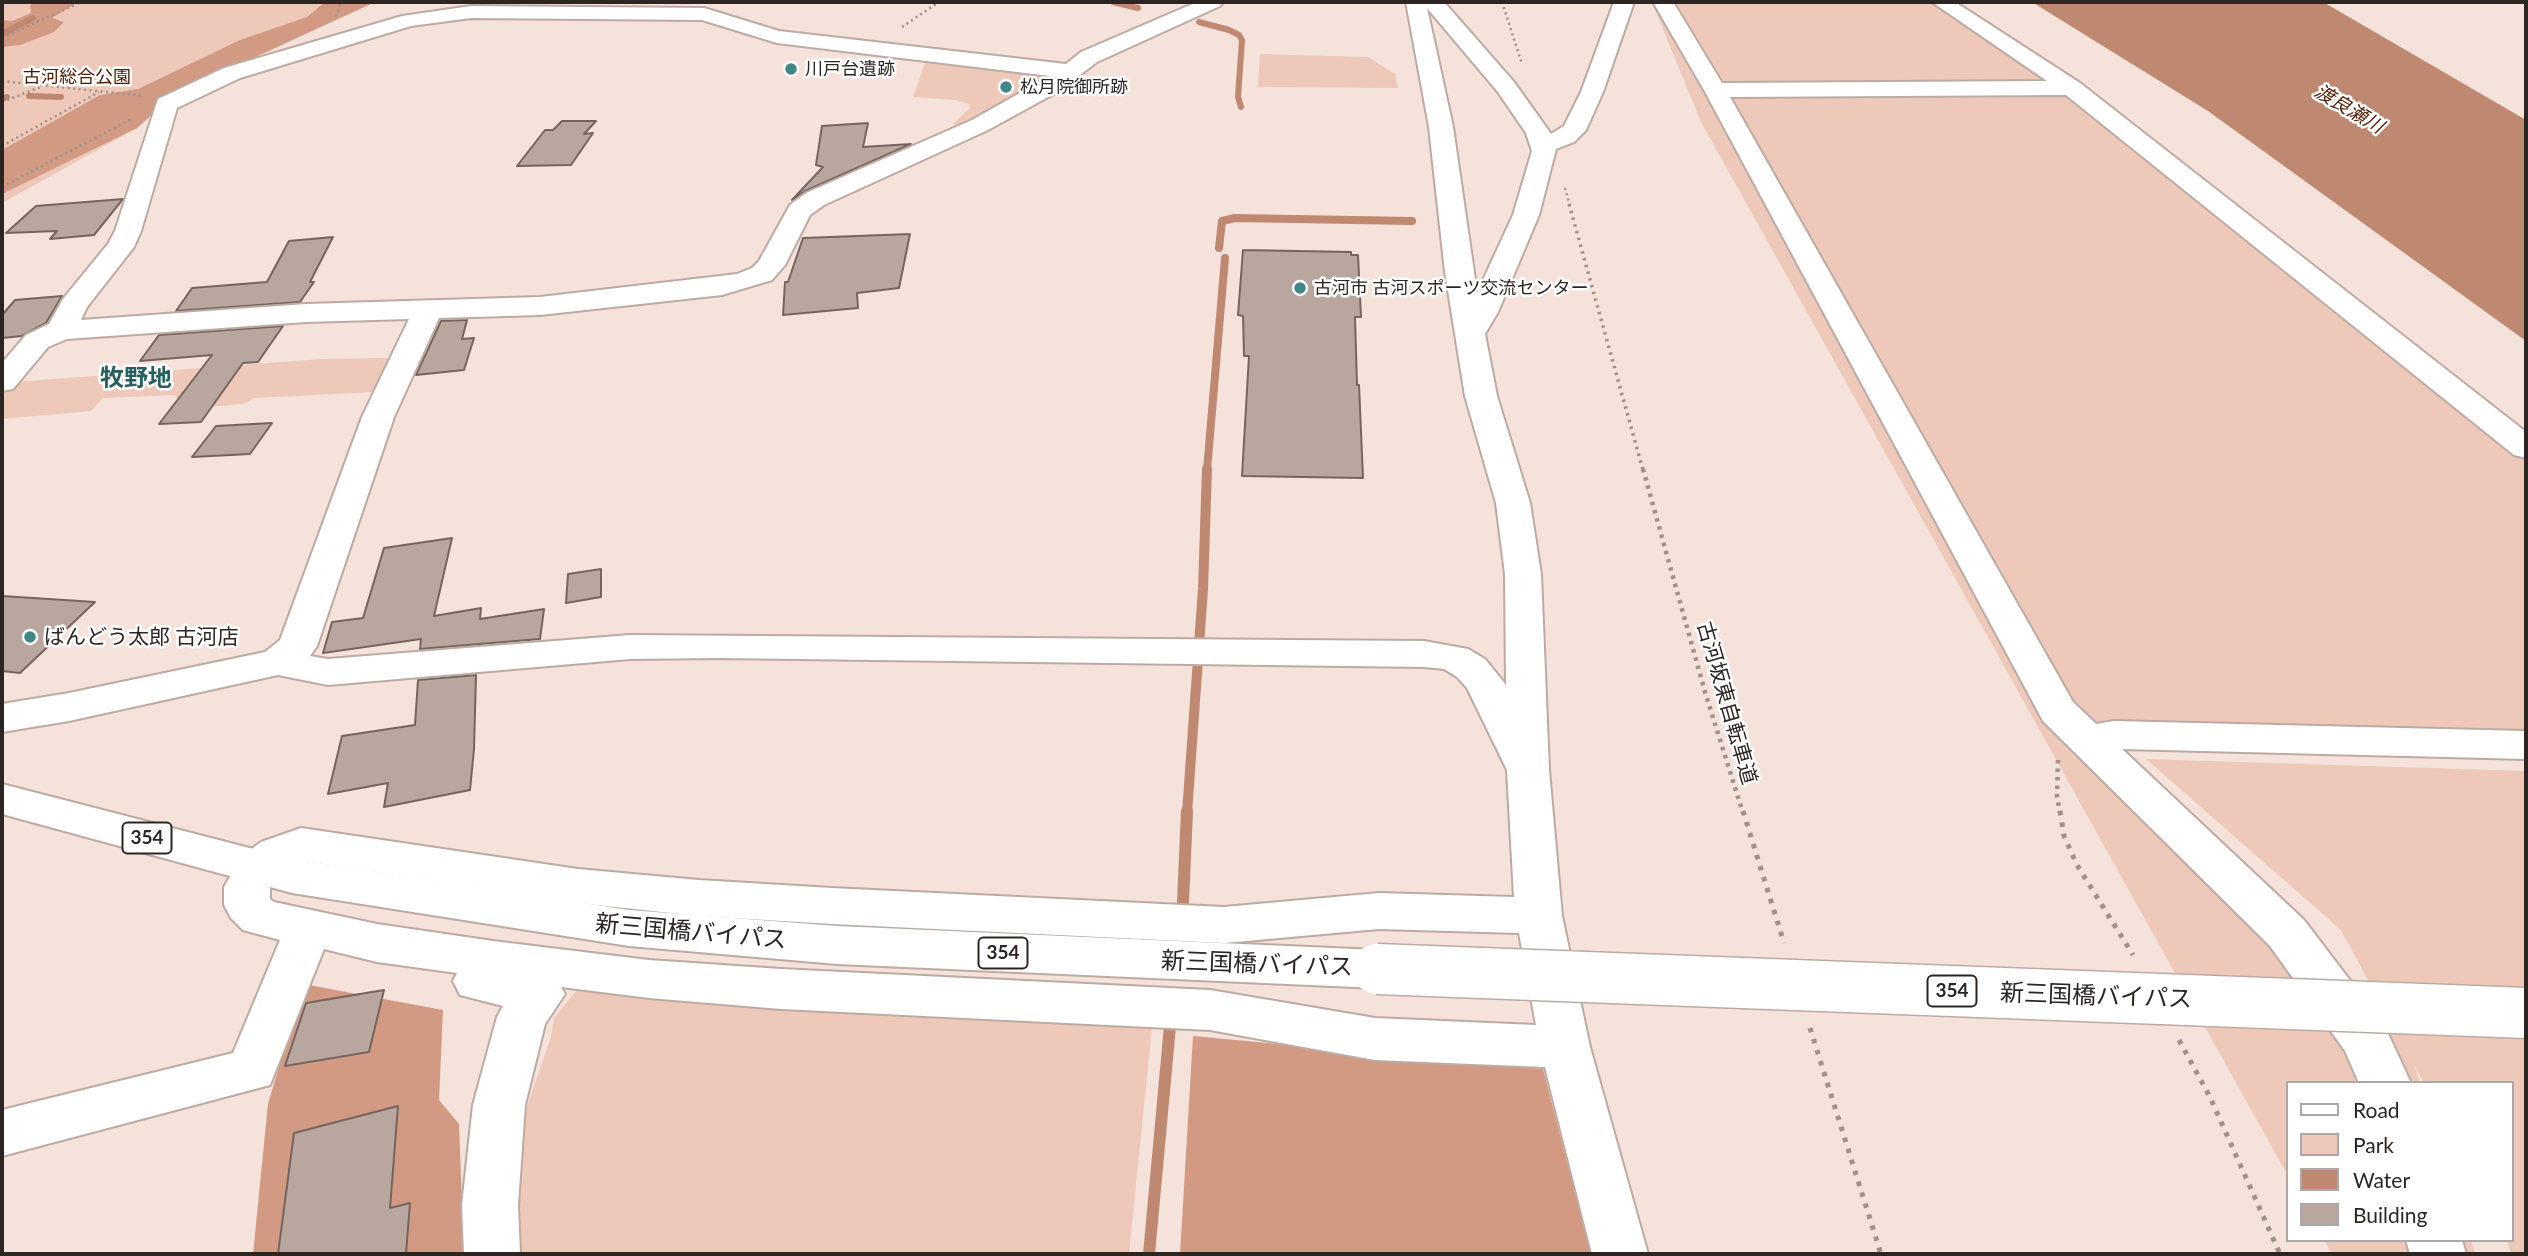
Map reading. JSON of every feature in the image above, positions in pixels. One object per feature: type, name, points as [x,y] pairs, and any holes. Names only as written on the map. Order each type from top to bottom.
[{"type":"main road","points":[[2,343],[49,336],[306,313],[540,306],[722,286],[745,281],[762,274],[771,265],[799,211],[816,199],[980,125],[1051,86],[1089,57],[1213,2]]},
{"type":"main road","points":[[1416,2],[1441,127],[1459,272],[1481,396],[1513,502],[1523,574],[1528,770],[1539,916],[1565,1047],[1620,1254]]},
{"type":"main road","points":[[1433,2],[1506,87],[1542,141],[1544,151],[1526,215],[1483,312],[1470,334]]},
{"type":"main road","points":[[1542,141],[1551,143],[1566,137],[1574,130],[1592,92],[1624,2]]},
{"type":"main road","points":[[1663,2],[1715,90],[2057,711],[2287,933],[2366,1040],[2384,1081]]},
{"type":"main road","points":[[1942,2],[2072,88],[2526,447]]},
{"type":"main road","points":[[2,382],[49,336],[120,247],[128,231],[170,102],[232,72],[397,24],[449,13],[704,14],[769,35],[1068,71]]},
{"type":"main road","points":[[1715,90],[2072,88]]},
{"type":"main road","points":[[278,662],[297,646],[378,416],[428,310]]},
{"type":"main road","points":[[2,718],[69,708],[278,662],[328,672],[630,647],[1424,653],[1454,658],[1471,668],[1484,682],[1528,770]]},
{"type":"main road","points":[[2085,740],[2114,734],[2526,745]]},
{"type":"main road","name":"新三国橋バイパス","points":[[2,799],[258,868],[398,894],[629,928],[737,938],[1010,954],[2526,1013]]},
{"type":"main road","points":[[492,1254],[490,1205],[499,1105],[522,1017],[540,994],[305,938],[260,917],[247,905],[247,887],[258,868],[277,854],[301,844],[578,886],[699,898],[832,906],[1224,925],[1379,911],[1539,916]]},
{"type":"main road","points":[[305,938],[377,943],[649,979],[782,989],[1210,1010],[1375,1039],[1565,1047]]},
{"type":"main road","points":[[2,1133],[252,1070],[305,938]]},
{"type":"path","points":[[2,38],[81,2]]},
{"type":"path","points":[[873,49],[939,2]]},
{"type":"path","points":[[2,80],[170,102]]},
{"type":"path","points":[[2,102],[46,86]]},
{"type":"path","points":[[2,146],[99,92]]},
{"type":"path","points":[[2,187],[111,129],[170,102]]},
{"type":"path","name":"古河坂東自転車道","points":[[1563,184],[1706,692],[1787,953]]},
{"type":"path","points":[[1807,1019],[1881,1254]]},
{"type":"green space","name":"古河総合公園","points":[[2,2],[375,2],[175,94],[137,128],[2,203]]},
{"type":"green space","points":[[1652,2],[1951,2],[2082,88],[2526,432],[2526,758],[2118,746],[2307,931],[2398,1036],[2341,930],[2146,759],[2526,771],[2526,1254],[2511,1254],[2508,1242],[2514,1242],[2514,1081],[2423,1081],[2414,1065],[2419,1081],[2286,1081],[2286,1172],[1701,122]]},
{"type":"green space","points":[[1260,54],[1368,57],[1395,74],[1398,88],[1258,87]]},
{"type":"green space","points":[[926,60],[1055,74],[963,129],[953,124],[970,108],[969,104],[956,100],[913,97]]},
{"type":"green space","points":[[389,358],[374,392],[253,398],[244,404],[172,410],[178,401],[175,395],[103,398],[91,411],[2,419],[2,395],[13,382],[322,359]]},
{"type":"green space","points":[[578,989],[1152,1027],[1129,1254],[508,1254],[512,1182],[522,1121],[551,1037],[554,1018]]},
{"type":"green space","points":[[2325,1242],[2472,1242],[2475,1254],[2332,1254]]},
{"type":"shaded area","points":[[34,2],[78,2],[52,18],[64,22],[54,32],[20,45],[2,47],[2,20],[12,21],[31,13],[30,5]]},
{"type":"shaded area","points":[[325,2],[375,2],[175,94],[137,128],[2,194],[2,150],[100,95],[138,89],[240,40],[307,17]]},
{"type":"shaded area","points":[[303,984],[443,1010],[439,1100],[459,1124],[464,1254],[253,1254],[268,1104]]},
{"type":"shaded area","points":[[1193,1036],[1543,1069],[1591,1254],[1180,1254]]},
{"type":"water","name":"渡良瀬川","points":[[2032,2],[2323,2],[2526,120],[2526,341],[2208,111]]},
{"type":"building","points":[[562,121],[596,121],[584,134],[593,133],[571,165],[517,166],[545,130],[553,130]]},
{"type":"building","points":[[868,123],[863,147],[911,144],[805,191],[792,200],[823,167],[816,165],[822,126]]},
{"type":"building","points":[[123,199],[94,235],[50,239],[57,231],[6,233],[36,206]]},
{"type":"building","points":[[910,234],[899,288],[857,293],[858,308],[783,315],[785,282],[788,282],[803,238]]},
{"type":"building","points":[[333,237],[310,282],[314,282],[300,302],[176,311],[192,288],[267,282],[289,241]]},
{"type":"building","points":[[1243,250],[1351,252],[1351,255],[1358,255],[1361,317],[1355,317],[1363,478],[1242,476],[1249,356],[1244,356],[1243,316],[1238,315]]},
{"type":"building","points":[[62,296],[46,323],[22,336],[2,338],[2,315],[15,300]]},
{"type":"building","points":[[467,320],[462,339],[474,338],[464,370],[416,375],[441,321]]},
{"type":"building","points":[[283,326],[258,362],[243,363],[201,422],[159,424],[212,355],[140,361],[159,335]]},
{"type":"building","points":[[272,423],[250,454],[192,457],[216,426]]},
{"type":"building","points":[[452,538],[434,616],[481,608],[480,619],[544,609],[540,639],[420,649],[421,639],[323,653],[332,622],[363,618],[384,548]]},
{"type":"building","points":[[601,569],[601,597],[566,603],[568,574]]},
{"type":"building","name":"ばんどう太郎 古河店","points":[[2,596],[95,602],[20,673],[2,671]]},
{"type":"building","points":[[476,675],[470,790],[384,807],[388,783],[328,794],[342,736],[415,725],[418,680]]},
{"type":"building","points":[[384,990],[369,1052],[285,1066],[306,1003]]},
{"type":"building","points":[[398,1106],[390,1208],[410,1203],[406,1254],[278,1254],[294,1133]]},
{"type":"waterway","points":[[1113,2],[1138,8]]},
{"type":"waterway","points":[[2,34],[33,18]]},
{"type":"waterway","points":[[1199,22],[1229,30],[1239,35],[1242,40],[1238,97],[1241,107]]},
{"type":"waterway","points":[[29,96],[61,97]]},
{"type":"waterway","points":[[2,99],[7,97]]},
{"type":"waterway","points":[[1219,248],[1222,221],[1235,218],[1412,221]]},
{"type":"waterway","points":[[1207,470],[1225,258]]},
{"type":"waterway","points":[[1187,813],[1203,589],[1207,469]]},
{"type":"waterway","points":[[1183,902],[1187,811]]},
{"type":"waterway","points":[[1149,1254],[1170,1026]]},
{"type":"place","name":"川戸台遺跡","points":[[791,69]]},
{"type":"place","name":"松月院御所跡","points":[[1006,87]]},
{"type":"place","name":"古河市 古河スポーツ交流センター","points":[[1300,288]]},
{"type":"place","name":"ばんどう太郎 古河店","points":[[30,637]]},
{"type":"district","name":"牧野地","points":[[136,378]]}]
